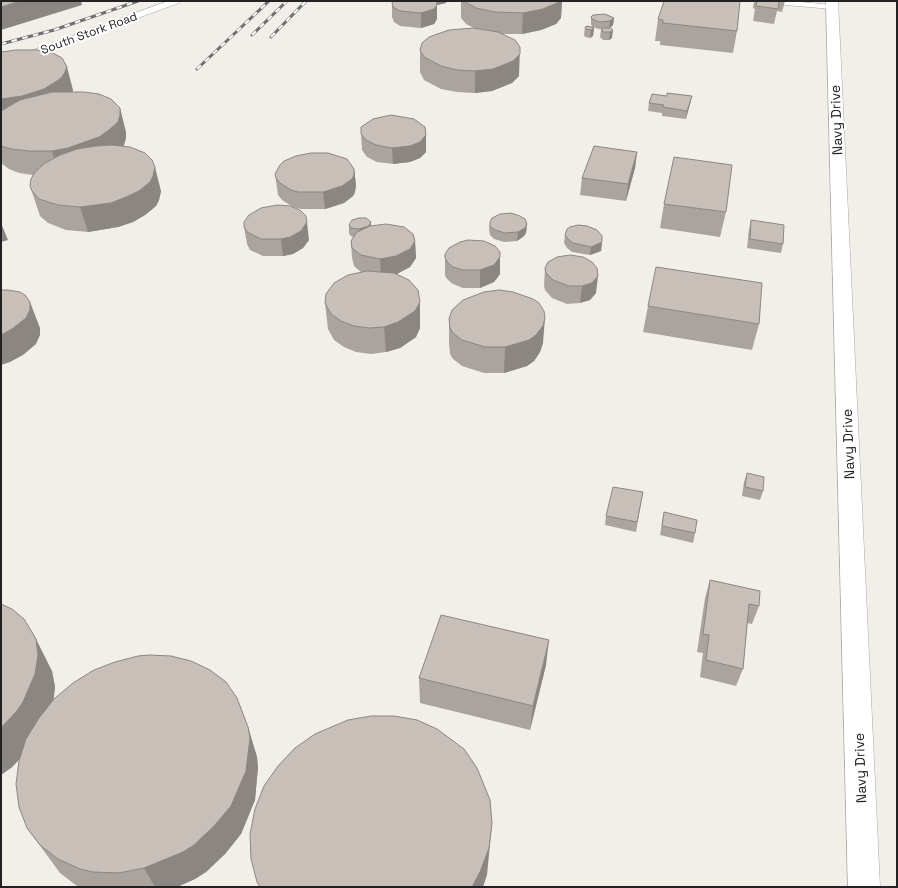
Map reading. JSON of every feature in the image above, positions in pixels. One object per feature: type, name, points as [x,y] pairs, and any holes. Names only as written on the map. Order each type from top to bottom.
[{"type":"street","name":"Navy Drive","points":[[832,4],[864,887]]},
{"type":"lane","name":"South Stork Road","points":[[1,65],[176,1]]},
{"type":"lane","points":[[762,1],[832,4]]},
{"type":"building","points":[[1,1],[20,1],[1,7]]},
{"type":"building","points":[[393,1],[434,1],[437,2],[437,5],[434,9],[421,13],[400,11],[393,7]]},
{"type":"building","points":[[465,1],[559,1],[543,9],[523,13],[495,12],[476,8]]},
{"type":"building","points":[[664,1],[740,1],[737,31],[663,23],[663,20],[658,19]]},
{"type":"building","points":[[757,1],[779,1],[778,9],[756,6]]},
{"type":"building","points":[[605,14],[614,18],[610,21],[600,22],[592,19],[591,17],[593,15]]},
{"type":"building","points":[[588,26],[594,28],[591,30],[586,29],[585,27]]},
{"type":"building","points":[[474,28],[498,32],[515,40],[520,47],[520,54],[513,61],[493,69],[475,71],[457,70],[441,66],[424,57],[420,50],[422,43],[429,37],[449,30]]},
{"type":"building","points":[[604,28],[611,28],[613,30],[610,32],[604,32],[601,30]]},
{"type":"building","points":[[38,50],[53,53],[62,58],[67,67],[60,79],[44,89],[22,96],[1,99],[1,52]]},
{"type":"building","points":[[52,92],[84,92],[99,94],[111,99],[120,108],[118,122],[99,137],[68,148],[52,151],[29,151],[1,146],[1,111],[20,100]]},
{"type":"building","points":[[667,93],[692,96],[687,111],[649,103],[652,94],[667,96]]},
{"type":"building","points":[[391,115],[414,119],[425,127],[426,135],[420,142],[410,146],[392,148],[376,145],[366,140],[361,134],[361,127],[373,119]]},
{"type":"building","points":[[112,145],[130,147],[145,153],[152,160],[155,167],[153,176],[150,182],[139,191],[111,203],[80,207],[58,205],[39,199],[32,191],[30,186],[31,179],[35,172],[45,163],[60,155],[77,149]]},
{"type":"building","points":[[594,146],[637,152],[628,184],[582,178]]},
{"type":"building","points":[[311,153],[328,153],[347,159],[354,169],[352,179],[342,186],[323,192],[298,192],[291,190],[280,183],[275,174],[284,161],[296,156]]},
{"type":"building","points":[[674,157],[732,165],[726,212],[664,204]]},
{"type":"building","points":[[277,205],[290,206],[300,210],[306,216],[307,222],[301,231],[290,237],[281,239],[261,239],[247,232],[244,227],[244,222],[249,215],[261,208]]},
{"type":"building","points":[[511,213],[525,219],[527,224],[525,228],[518,232],[505,233],[495,230],[490,226],[492,218],[500,214]]},
{"type":"building","points":[[366,218],[371,222],[369,226],[359,229],[351,228],[349,225],[352,220]]},
{"type":"building","points":[[751,220],[784,225],[783,244],[750,239]]},
{"type":"building","points":[[386,224],[404,227],[413,234],[415,241],[410,249],[396,256],[380,259],[361,255],[352,248],[351,241],[357,232],[370,226]]},
{"type":"building","points":[[578,225],[587,226],[597,230],[602,236],[602,242],[591,247],[573,243],[565,235],[567,229]]},
{"type":"building","points":[[468,240],[484,241],[495,246],[500,252],[500,257],[494,265],[480,270],[463,270],[453,267],[448,263],[445,258],[445,254],[449,248],[460,242]]},
{"type":"building","points":[[570,255],[583,257],[592,262],[597,268],[598,276],[592,283],[582,286],[569,286],[553,280],[546,273],[545,268],[548,262],[557,257]]},
{"type":"building","points":[[656,267],[762,283],[759,324],[648,306]]},
{"type":"building","points":[[367,271],[394,273],[409,280],[418,290],[420,302],[415,311],[398,322],[384,327],[369,328],[354,326],[341,321],[331,314],[325,303],[326,294],[334,283],[348,275]]},
{"type":"building","points":[[1,290],[20,292],[25,295],[30,302],[30,310],[26,318],[12,329],[1,335]]},
{"type":"building","points":[[499,290],[513,292],[533,299],[539,303],[544,311],[545,318],[543,326],[536,335],[529,340],[505,347],[485,347],[462,340],[453,333],[450,328],[449,319],[452,310],[463,300],[484,292]]},
{"type":"building","points":[[747,473],[764,477],[763,491],[745,487]]},
{"type":"building","points":[[613,487],[643,492],[637,522],[606,516]]},
{"type":"building","points":[[664,512],[697,520],[695,533],[662,526]]},
{"type":"building","points":[[710,580],[760,591],[759,606],[749,604],[743,669],[706,660],[709,635],[703,634]]},
{"type":"building","points":[[1,604],[12,609],[24,619],[36,639],[38,655],[35,674],[23,702],[1,728]]},
{"type":"building","points":[[441,615],[549,640],[533,706],[419,678]]},
{"type":"building","points":[[138,656],[171,656],[191,661],[210,670],[226,682],[237,698],[248,727],[250,738],[246,771],[231,806],[214,826],[194,845],[183,852],[144,868],[119,873],[93,872],[80,869],[58,859],[40,845],[27,828],[19,807],[16,784],[19,761],[26,739],[39,718],[54,699],[73,683],[94,670],[115,662]]},
{"type":"building","points":[[371,716],[394,716],[417,720],[437,729],[464,749],[477,768],[490,800],[492,823],[489,848],[480,872],[472,887],[260,887],[257,882],[251,859],[250,834],[255,809],[264,786],[278,766],[295,748],[315,734],[348,720]]},
{"type":"railway","points":[[1,44],[54,30],[138,1]]},
{"type":"railway","points":[[197,69],[269,1]]},
{"type":"railway","points":[[252,35],[287,1]]},
{"type":"railway","points":[[271,37],[306,1]]}]
